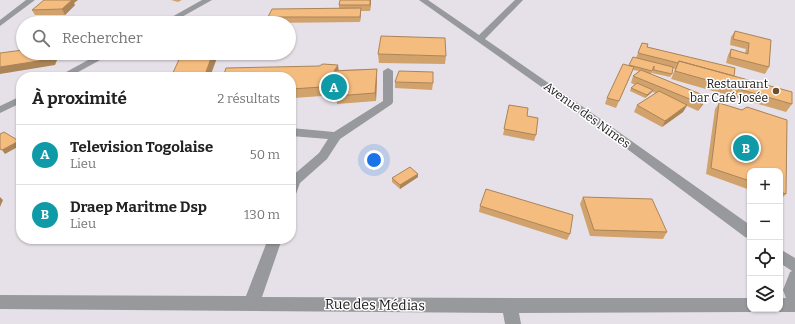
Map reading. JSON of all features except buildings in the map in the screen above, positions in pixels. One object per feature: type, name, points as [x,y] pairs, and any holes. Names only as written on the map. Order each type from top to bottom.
[{"type":"street","points":[[0,24],[31,0]]},
{"type":"street","points":[[178,16],[208,0]]},
{"type":"street","name":"Avenue des Nimes","points":[[423,0],[595,120],[747,231]]},
{"type":"street","points":[[480,39],[519,0]]},
{"type":"street","points":[[72,72],[95,60]]},
{"type":"street","points":[[296,180],[323,156],[336,136],[388,102],[388,70]]},
{"type":"street","points":[[0,110],[16,102]]},
{"type":"street","points":[[296,132],[336,136]]},
{"type":"street","points":[[251,304],[273,244]]},
{"type":"street","points":[[783,257],[795,266]]},
{"type":"street","points":[[783,305],[795,304],[791,290],[795,277]]},
{"type":"street","name":"Rue des Médias","points":[[0,302],[510,306],[747,305]]},
{"type":"street","points":[[510,306],[513,324]]},
{"type":"place","name":"Television Togolaise","points":[[334,87]]},
{"type":"place","name":"Restaurant bar Café Josée","points":[[776,91]]},
{"type":"place","name":"Draep Maritme Dsp","points":[[746,148]]}]
